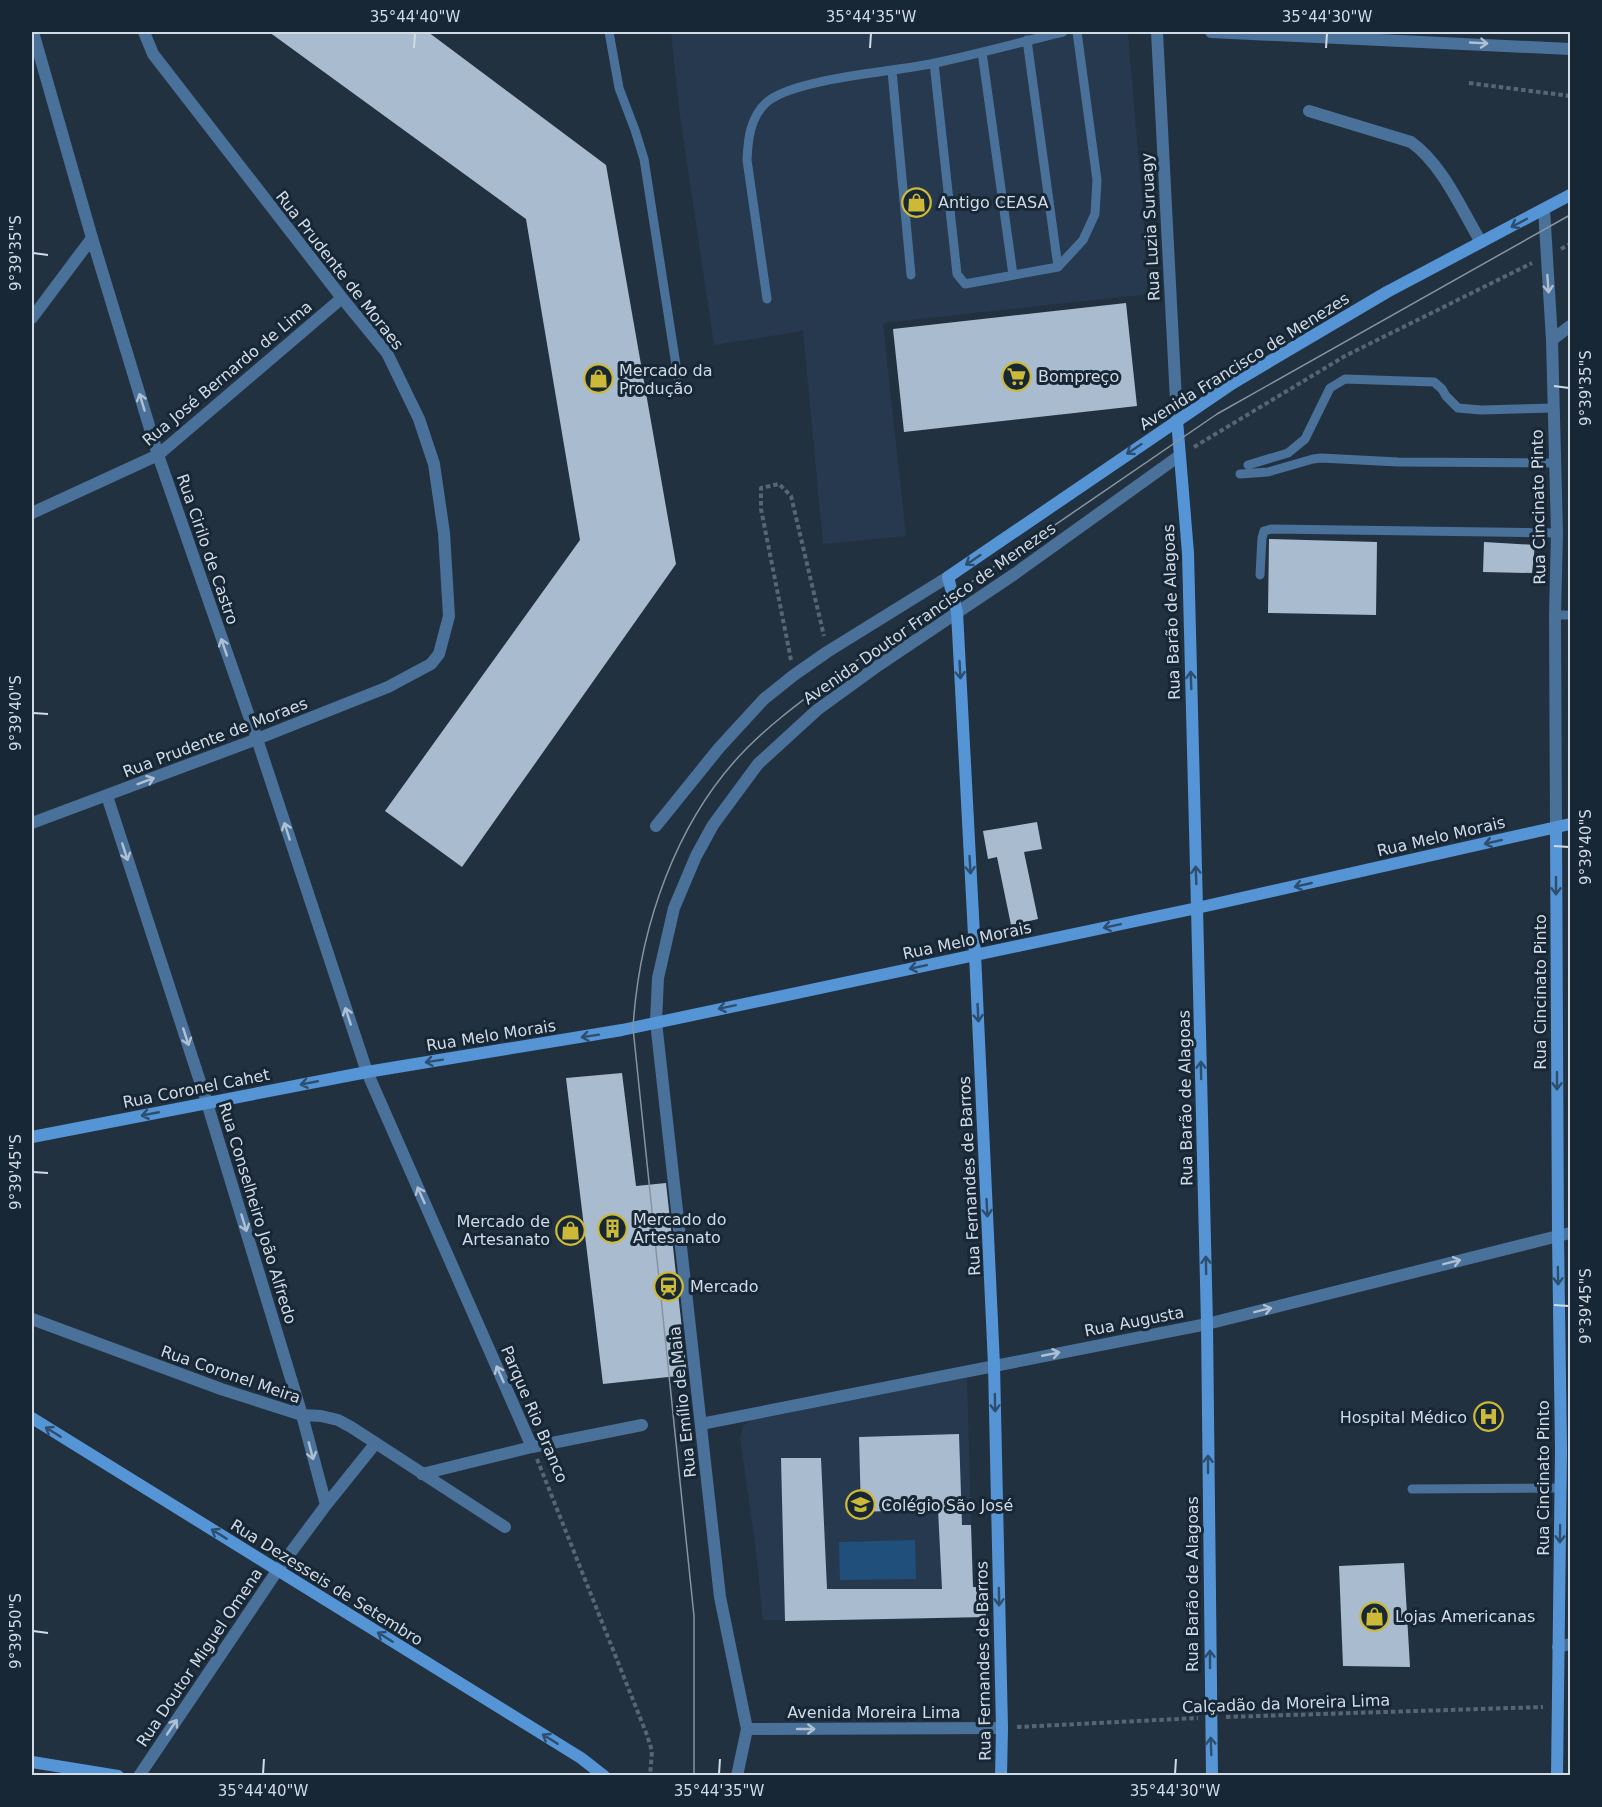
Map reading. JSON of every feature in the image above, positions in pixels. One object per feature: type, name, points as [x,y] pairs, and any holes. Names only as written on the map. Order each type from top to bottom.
[{"type":"street","name":"Rua Cirilo de Castro","points":[[33,32],[158,455],[257,740],[367,1072]]},
{"type":"street","name":"Rua Prudente de Moraes","points":[[32,823],[257,740],[388,687],[431,664],[439,654],[448,616],[444,533],[434,464],[418,419],[387,353],[153,54],[144,32]]},
{"type":"street","name":"Rua Luzia Suruagy","points":[[1157,32],[1177,420]]},
{"type":"street","points":[[1211,32],[1570,49]]},
{"type":"street","points":[[1309,111],[1411,142],[1423,151],[1434,163],[1481,243]]},
{"type":"street","name":"Avenida Francisco de Menezes","points":[[948,577],[1233,383],[1388,292],[1570,195]]},
{"type":"street","name":"Rua Cincinato Pinto","points":[[1544,209],[1552,340],[1557,533],[1556,827],[1564,1235],[1557,1776]]},
{"type":"street","points":[[32,318],[92,238]]},
{"type":"street","name":"Rua José Bernardo de Lima","points":[[32,513],[158,455],[342,298]]},
{"type":"street","points":[[1551,322],[1570,324]]},
{"type":"street","points":[[1552,340],[1570,324]]},
{"type":"street","name":"Rua Barão de Alagoas","points":[[1177,420],[1188,554],[1207,1324],[1212,1776]]},
{"type":"street","name":"Avenida Doutor Francisco de Menezes","points":[[656,1022],[658,978],[674,908],[696,856],[713,825],[758,765],[817,710],[879,665],[1016,573],[1179,456]]},
{"type":"street","points":[[656,826],[719,748],[764,699],[827,651],[948,577]]},
{"type":"street","name":"Rua Fernandes de Barros","points":[[948,577],[957,612],[994,1365],[1002,1728],[1001,1776]]},
{"type":"street","name":"Rua Conselheiro João Alfredo","points":[[107,796],[207,1103],[302,1415],[326,1505]]},
{"type":"street","name":"Rua Melo Morais","points":[[367,1072],[622,1030],[1197,908],[1570,824]]},
{"type":"street","name":"Rua Emílio de Maia","points":[[656,1022],[720,1597],[747,1729],[737,1776]]},
{"type":"street","name":"Rua Coronel Cahet","points":[[32,1137],[367,1072]]},
{"type":"street","name":"Parque Rio Branco","points":[[367,1072],[532,1447]]},
{"type":"street","name":"Rua Augusta","points":[[701,1424],[1207,1324],[1564,1235]]},
{"type":"street","name":"Rua Coronel Meira","points":[[32,1319],[221,1389],[302,1415],[338,1420],[505,1527]]},
{"type":"street","name":"Rua Dezesseis de Setembro","points":[[32,1418],[581,1758],[604,1776]]},
{"type":"street","points":[[422,1474],[532,1447],[642,1425]]},
{"type":"street","name":"Rua Doutor Miguel Omena","points":[[139,1776],[278,1571],[326,1505],[375,1444]]},
{"type":"street","points":[[1558,1647],[1570,1644]]},
{"type":"street","name":"Avenida Moreira Lima","points":[[747,1729],[1002,1728]]},
{"type":"street","points":[[32,1762],[118,1776]]},
{"type":"lane","points":[[609,32],[619,88],[644,159],[678,378]]},
{"type":"lane","points":[[767,299],[747,160],[748,139],[756,116],[768,101],[790,90],[827,81],[934,63],[1064,32]]},
{"type":"lane","points":[[934,63],[957,274],[965,284],[1058,267],[1083,240],[1095,214],[1097,180],[1077,32]]},
{"type":"lane","points":[[1027,40],[1058,267]]},
{"type":"lane","points":[[982,52],[1013,275]]},
{"type":"lane","points":[[892,71],[911,275]]},
{"type":"lane","points":[[1248,465],[1288,453],[1305,439],[1330,388],[1345,379],[1434,382],[1458,408],[1480,410],[1553,408]]},
{"type":"lane","points":[[1240,474],[1268,472],[1321,458],[1398,462],[1555,463]]},
{"type":"lane","points":[[1260,575],[1262,538],[1264,531],[1271,529],[1557,533]]},
{"type":"lane","points":[[1555,615],[1570,615]]},
{"type":"lane","points":[[1412,1489],[1560,1488]]},
{"type":"path","points":[[1469,83],[1570,96]]},
{"type":"path","points":[[1179,456],[1345,356],[1546,257]]},
{"type":"path","points":[[794,675],[761,509],[761,488],[779,484],[791,496],[827,651]]},
{"type":"path","name":"Parque Rio Branco","points":[[532,1447],[647,1735],[652,1751],[650,1776]]},
{"type":"path","name":"Calçadão da Moreira Lima","points":[[1002,1728],[1210,1717],[1557,1707]]},
{"type":"shaded area","name":"Antigo CEASA","points":[[671,32],[1128,32],[1150,294],[883,323],[906,536],[823,544],[803,331],[714,345],[679,109]]},
{"type":"shaded area","name":"Colégio São José","points":[[967,1378],[973,1587],[984,1587],[986,1617],[763,1620],[740,1438],[743,1426],[751,1420],[916,1386]]},
{"type":"shaded area","points":[[915,1540],[916,1579],[840,1580],[839,1542]]},
{"type":"building","name":"Mercado da Produção","points":[[269,32],[428,32],[606,165],[676,564],[462,867],[385,811],[580,540],[526,219]]},
{"type":"building","points":[[1126,303],[1137,406],[904,432],[893,329]]},
{"type":"building","points":[[1269,539],[1377,542],[1376,615],[1268,613]]},
{"type":"building","points":[[1484,542],[1535,545],[1532,573],[1483,572]]},
{"type":"building","points":[[1037,822],[1042,849],[1024,852],[1038,919],[1011,925],[997,857],[988,859],[983,831]]},
{"type":"building","name":"Mercado do Artesanato","points":[[622,1073],[636,1186],[666,1183],[687,1375],[603,1384],[566,1078]]},
{"type":"building","points":[[959,1434],[962,1525],[971,1525],[973,1587],[984,1587],[986,1617],[785,1621],[781,1458],[821,1458],[827,1589],[942,1589],[938,1509],[861,1512],[859,1437]]},
{"type":"building","name":"Lojas Americanas","points":[[1404,1563],[1410,1667],[1343,1666],[1339,1566]]},
{"type":"tram line","points":[[694,1776],[694,1616],[633,1028],[643,952],[653,914],[666,877],[700,807],[748,747],[840,672],[1217,414],[1570,215]]},
{"type":"place","name":"Antigo CEASA","points":[[917,202]]},
{"type":"place","name":"Bompreço","points":[[1017,376]]},
{"type":"place","name":"Mercado da Produção","points":[[598,379]]},
{"type":"place","name":"Mercado do Artesanato","points":[[612,1228]]},
{"type":"place","name":"Mercado de Artesanato","points":[[571,1230]]},
{"type":"place","name":"Mercado","points":[[669,1286]]},
{"type":"place","name":"Hospital Médico","points":[[1488,1417]]},
{"type":"place","name":"Colégio São José","points":[[860,1505]]},
{"type":"place","name":"Lojas Americanas","points":[[1374,1616]]}]
